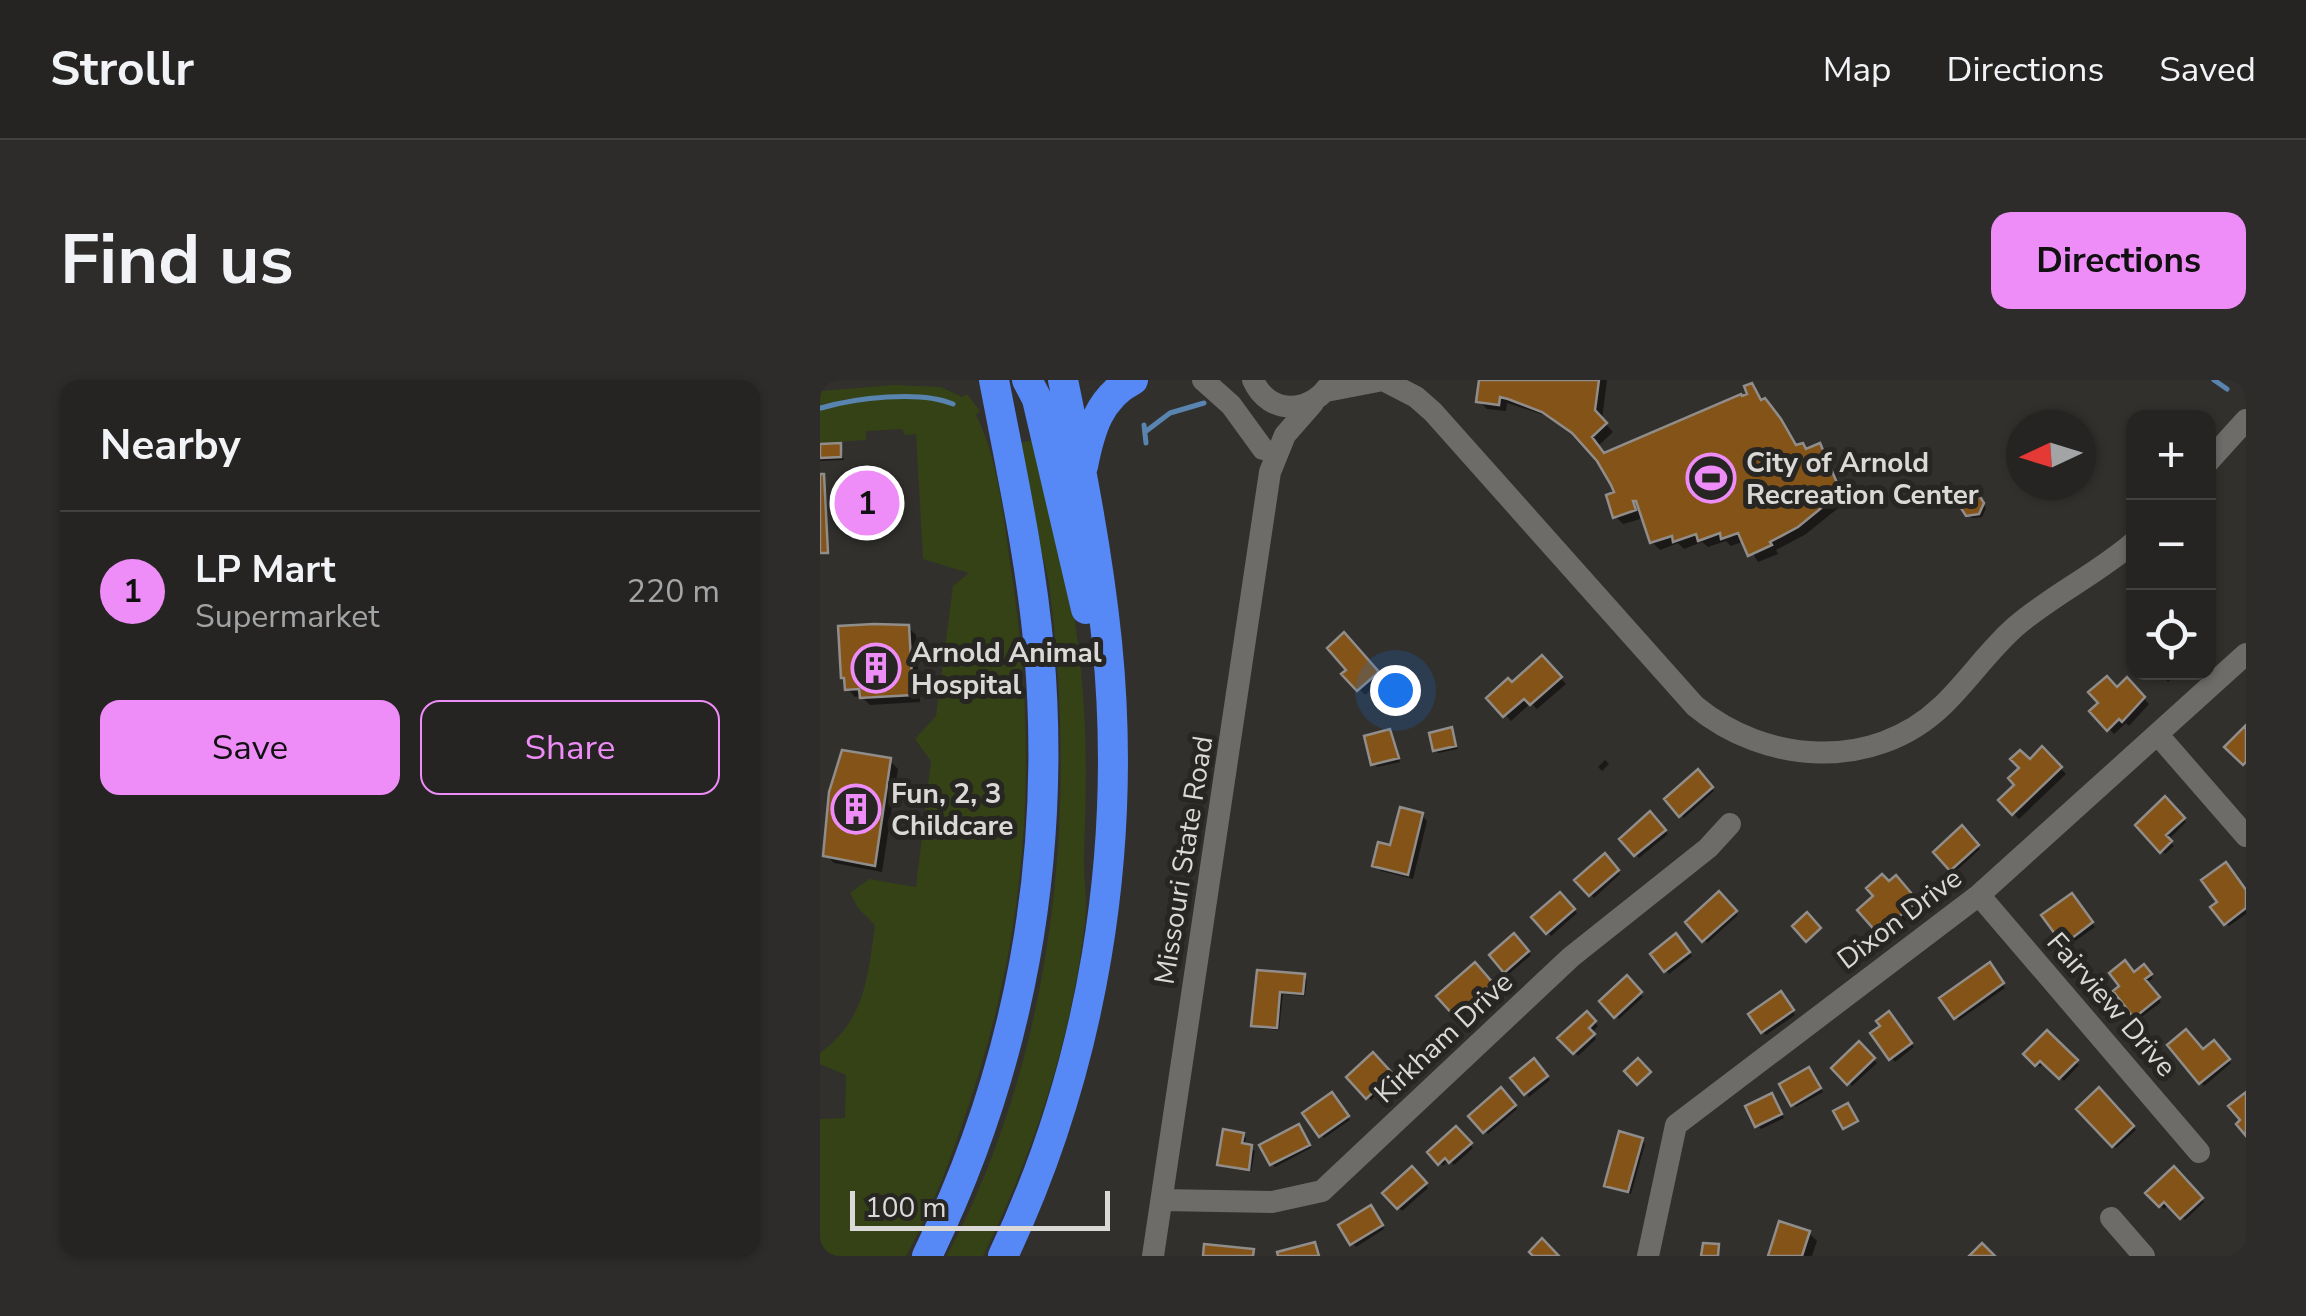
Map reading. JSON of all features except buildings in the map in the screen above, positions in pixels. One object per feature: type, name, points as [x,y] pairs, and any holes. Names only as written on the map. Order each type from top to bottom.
[{"type":"highway","points":[[927,1256],[972,1155],[1007,1048],[1025,969],[1042,842],[1044,776],[1039,648],[1021,522],[994,380]]},
{"type":"highway","points":[[1027,380],[1036,399],[1112,709]]},
{"type":"highway","points":[[1003,1256],[1058,1116],[1090,993],[1108,868],[1112,709],[1101,589],[1063,380]]},
{"type":"highway","points":[[1081,474],[1100,410],[1133,380]]},
{"type":"street","points":[[1203,380],[1231,404],[1263,449]]},
{"type":"street","points":[[1254,383],[1266,399],[1298,408],[1324,391],[1383,380],[1416,397],[1695,706],[1724,728],[1781,750],[1820,754],[1848,751],[1886,740],[1920,722],[1940,708],[2013,629],[2126,548]]},
{"type":"street","name":"Missouri State Road","points":[[1254,383],[1270,472]]},
{"type":"street","name":"Missouri State Road","points":[[1153,1256],[1270,472],[1285,435],[1324,391]]},
{"type":"street","points":[[2216,453],[2246,420]]},
{"type":"street","name":"Dixon Drive","points":[[1648,1256],[1676,1125],[1979,895],[2246,654]]},
{"type":"street","points":[[2158,735],[2246,836]]},
{"type":"street","name":"Kirkham Drive","points":[[1162,1200],[1272,1202],[1322,1191],[1571,957],[1708,848],[1730,824]]},
{"type":"street","name":"Fairview Drive","points":[[1979,895],[2199,1152]]},
{"type":"street","points":[[2111,1218],[2144,1256]]},
{"type":"green space","points":[[894,385],[941,387],[962,397],[967,394],[980,411],[976,415],[999,487],[1019,634],[1025,704],[1023,842],[1015,911],[987,1047],[953,1152],[924,1222],[906,1256],[820,1256],[820,1119],[845,1118],[846,1075],[820,1064],[820,1053],[847,1027],[862,996],[875,925],[850,893],[869,879],[916,887],[931,761],[915,739],[936,716],[953,586],[969,573],[923,559],[916,434],[904,435],[903,429],[866,431],[866,440],[820,443],[820,391]]},
{"type":"green space","points":[[1039,439],[1066,566],[1080,662],[1086,754],[1085,922],[1060,1051],[1019,1176],[983,1256],[947,1256],[983,1178],[1012,1098],[1034,1016],[1049,932],[1061,762],[1058,677],[1049,584],[1020,443]]},
{"type":"waterway","points":[[2214,380],[2227,389]]},
{"type":"waterway","points":[[821,408],[887,397],[923,397],[953,404]]},
{"type":"waterway","points":[[1145,432],[1170,413],[1204,403]]},
{"type":"waterway","points":[[1144,425],[1146,443]]},
{"type":"place","name":"City of Arnold Recreation Center","points":[[1711,478]]},
{"type":"place","name":"LP Mart","points":[[867,503]]},
{"type":"place","name":"Arnold Animal Hospital","points":[[876,668]]},
{"type":"place","name":"Fun, 2, 3 Childcare","points":[[856,809]]}]
